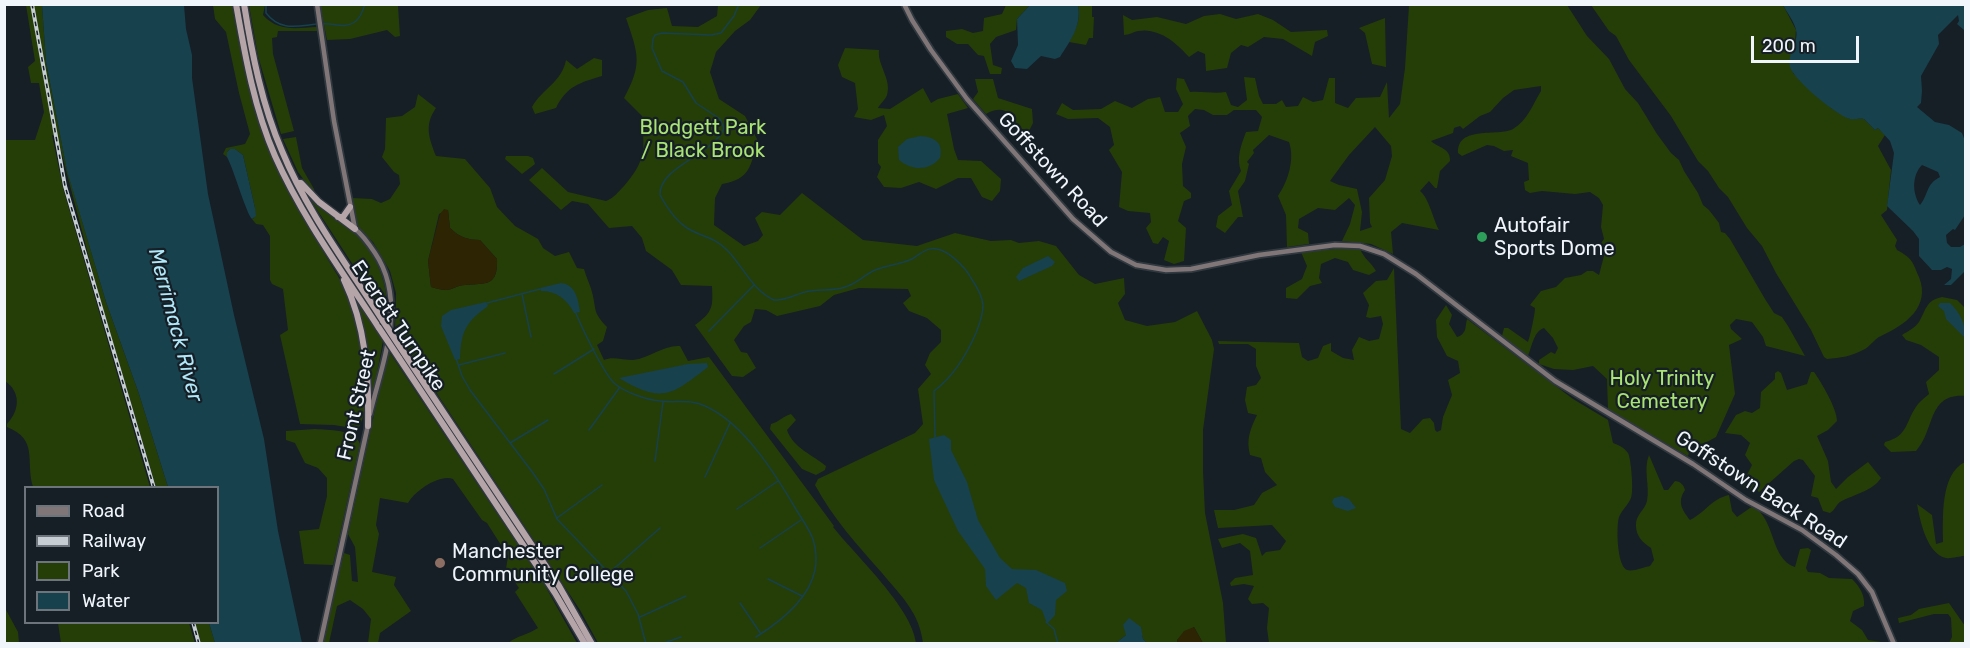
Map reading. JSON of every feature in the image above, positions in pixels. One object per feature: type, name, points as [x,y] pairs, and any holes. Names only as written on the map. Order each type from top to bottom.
[{"type":"highway","name":"Everett Turnpike","points":[[236,4],[250,79],[265,130],[298,202],[379,328],[401,355],[559,586],[592,644]]},
{"type":"highway","name":"Everett Turnpike","points":[[244,4],[258,76],[272,127],[297,183],[317,219],[383,321],[401,355],[549,583],[585,644]]},
{"type":"highway","points":[[297,183],[301,183],[319,202],[355,229]]},
{"type":"highway","points":[[338,217],[343,217],[350,207]]},
{"type":"highway","points":[[335,261],[348,288],[362,337],[368,387],[368,426]]},
{"type":"main road","name":"Front Street","points":[[316,4],[332,111],[355,229],[364,237],[381,262],[390,289],[392,306],[391,323],[320,644]]},
{"type":"main road","name":"Goffstown Road","points":[[904,4],[931,50],[979,113],[1079,225],[1101,244],[1128,262],[1150,268],[1182,270],[1258,255],[1326,246],[1356,245],[1372,249]]},
{"type":"main road","name":"Goffstown Back Road","points":[[1372,249],[1416,274],[1555,381],[1694,464],[1746,500],[1802,530],[1822,545],[1852,568],[1867,585],[1878,604],[1894,644]]},
{"type":"green space","points":[[26,5],[42,5],[46,62],[67,170],[106,302],[139,394],[168,486],[156,486],[98,292],[57,136],[52,135],[63,188],[150,486],[33,486],[27,445],[17,432],[7,427],[17,401],[14,390],[5,381],[4,140],[35,140],[44,112],[39,83],[31,83],[28,67],[35,61]]},
{"type":"green space","points":[[213,5],[232,5],[247,81],[271,155],[282,180],[340,281],[349,302],[359,337],[364,385],[364,413],[358,429],[334,425],[300,424],[280,335],[288,330],[283,289],[272,284],[270,280],[270,236],[263,225],[256,224],[252,219],[255,208],[243,155],[235,149],[227,152],[227,157],[223,154],[226,148],[245,144],[250,134],[226,32],[215,19]]},
{"type":"green space","points":[[249,5],[265,5],[263,15],[281,27],[317,27],[318,31],[278,31],[277,37],[272,38],[273,54],[294,131],[281,134],[258,56]]},
{"type":"green space","points":[[320,5],[402,5],[398,6],[400,36],[395,37],[387,30],[350,39],[327,40]]},
{"type":"green space","name":"Blodgett Park / Black Brook","points":[[718,5],[761,5],[750,20],[735,31],[716,52],[710,72],[719,99],[745,116],[758,141],[748,170],[739,179],[722,184],[715,198],[714,225],[744,246],[758,241],[763,235],[755,218],[762,212],[780,215],[802,193],[863,240],[917,246],[955,233],[991,241],[1011,240],[1019,243],[1039,241],[1056,246],[1079,275],[1095,284],[1124,278],[1125,294],[1118,303],[1125,320],[1147,326],[1175,322],[1197,311],[1212,340],[1214,349],[1203,430],[1203,471],[1205,513],[1223,603],[1226,643],[1203,643],[1194,627],[1177,640],[1178,643],[1147,643],[1143,639],[1140,627],[1116,643],[923,643],[918,622],[909,605],[846,531],[815,485],[818,479],[915,433],[923,424],[918,389],[931,374],[925,365],[930,353],[941,342],[941,330],[927,318],[909,311],[903,303],[911,296],[908,289],[859,288],[834,295],[820,306],[777,316],[766,310],[755,309],[751,322],[744,326],[734,340],[741,352],[747,353],[756,368],[743,377],[732,376],[695,325],[711,308],[712,286],[681,285],[672,270],[646,251],[642,238],[632,226],[609,228],[588,204],[572,201],[561,210],[529,180],[542,168],[568,192],[606,201],[616,195],[637,168],[643,146],[642,116],[624,98],[634,76],[637,58],[626,18],[648,10],[667,8],[672,26],[698,27],[717,16]]},
{"type":"green space","points":[[1006,5],[1030,5],[1017,19],[1016,30],[996,37],[990,44],[993,65],[1002,68],[1001,74],[990,74],[984,56],[978,55],[968,44],[957,44],[946,37],[946,31],[962,29],[973,33],[983,31],[984,18],[1002,14]]},
{"type":"green space","points":[[1078,5],[1092,5],[1093,38],[1089,38],[1086,45],[1069,42],[1076,29]]},
{"type":"green space","name":"Holy Trinity Cemetery","points":[[1409,5],[1567,5],[1587,36],[1609,59],[1625,89],[1638,103],[1657,134],[1679,160],[1703,205],[1719,223],[1721,232],[1730,239],[1765,299],[1774,313],[1782,317],[1805,356],[1766,346],[1763,337],[1752,322],[1736,319],[1730,325],[1731,329],[1742,339],[1729,345],[1735,394],[1716,437],[1701,444],[1691,444],[1688,456],[1608,410],[1607,379],[1593,366],[1573,370],[1554,369],[1539,364],[1539,360],[1551,352],[1555,354],[1558,348],[1544,328],[1536,336],[1528,356],[1502,336],[1504,328],[1508,328],[1528,342],[1535,308],[1530,305],[1541,291],[1556,287],[1565,278],[1581,275],[1587,271],[1593,271],[1599,275],[1604,256],[1601,243],[1604,239],[1601,227],[1603,205],[1599,198],[1590,192],[1530,193],[1525,190],[1524,182],[1529,180],[1528,163],[1511,156],[1513,150],[1504,151],[1487,145],[1462,156],[1458,153],[1459,144],[1471,135],[1506,131],[1518,126],[1532,107],[1541,91],[1541,86],[1514,90],[1490,112],[1480,116],[1463,129],[1460,126],[1454,128],[1453,133],[1431,141],[1446,151],[1450,157],[1450,161],[1440,171],[1437,188],[1429,181],[1420,191],[1439,230],[1402,223],[1391,232],[1393,254],[1371,244],[1342,241],[1355,205],[1349,198],[1335,210],[1318,208],[1299,219],[1298,228],[1308,233],[1309,244],[1287,247],[1286,215],[1278,196],[1290,170],[1291,149],[1289,142],[1269,135],[1253,150],[1254,153],[1247,162],[1249,164],[1245,181],[1238,191],[1243,217],[1238,217],[1225,233],[1216,227],[1218,216],[1232,205],[1229,191],[1241,171],[1239,156],[1246,132],[1258,131],[1262,117],[1256,110],[1234,110],[1227,115],[1213,115],[1204,110],[1195,109],[1188,116],[1190,126],[1180,133],[1186,147],[1182,164],[1183,186],[1191,193],[1191,198],[1184,201],[1178,221],[1186,228],[1184,261],[1174,264],[1164,260],[1169,241],[1163,237],[1158,244],[1153,243],[1146,228],[1151,222],[1150,213],[1128,211],[1119,207],[1122,172],[1109,150],[1114,145],[1110,127],[1098,118],[1068,119],[1056,114],[1062,103],[1073,110],[1101,109],[1115,101],[1132,108],[1148,99],[1160,97],[1165,112],[1178,112],[1183,104],[1176,89],[1177,78],[1184,79],[1190,92],[1226,92],[1231,105],[1238,107],[1247,100],[1244,77],[1255,78],[1263,104],[1276,104],[1282,100],[1286,107],[1298,106],[1303,97],[1313,102],[1323,100],[1329,78],[1335,78],[1335,103],[1348,108],[1356,98],[1380,97],[1387,82],[1389,118],[1400,104]],"holes":[[[1375,127],[1391,146],[1392,156],[1385,180],[1369,198],[1372,227],[1360,231],[1362,212],[1357,189],[1330,181],[1349,155]]]},
{"type":"green space","points":[[1591,5],[1783,5],[1796,30],[1795,42],[1791,51],[1793,73],[1831,108],[1850,119],[1864,119],[1875,130],[1878,128],[1885,135],[1878,146],[1891,170],[1887,210],[1881,215],[1897,240],[1895,246],[1897,250],[1911,261],[1919,277],[1922,297],[1913,314],[1859,352],[1837,358],[1824,357],[1811,330],[1762,246],[1747,228],[1728,197],[1698,161],[1671,116],[1629,60],[1616,36],[1609,31]]},
{"type":"green space","points":[[1220,14],[1236,19],[1258,14],[1273,20],[1291,32],[1327,30],[1328,36],[1315,42],[1312,56],[1283,39],[1264,37],[1248,47],[1241,45],[1231,53],[1227,68],[1206,71],[1205,54],[1198,51],[1189,57],[1179,46],[1160,34],[1145,30],[1124,35],[1123,15],[1132,20],[1157,17],[1186,24],[1204,16]]},
{"type":"green space","points":[[1385,18],[1386,67],[1372,64],[1365,33],[1359,28]]},
{"type":"green space","points":[[845,48],[879,50],[888,89],[886,97],[878,108],[890,109],[923,88],[931,103],[958,94],[968,108],[947,114],[954,149],[958,160],[981,161],[1001,179],[1000,191],[992,201],[982,197],[971,178],[958,178],[936,189],[919,182],[901,188],[884,187],[877,177],[881,167],[878,163],[878,140],[887,126],[884,115],[871,120],[854,117],[858,109],[855,83],[842,77],[838,65]]},
{"type":"green space","points":[[594,58],[602,60],[602,76],[574,86],[556,108],[535,114],[532,107],[556,80],[566,60],[577,69]]},
{"type":"green space","points":[[975,79],[993,79],[998,98],[1032,109],[1033,123],[1029,131],[1018,128],[1013,117],[1006,111],[997,110],[986,114],[973,99],[978,92]]},
{"type":"green space","points":[[418,94],[436,108],[430,120],[429,132],[436,156],[465,159],[490,188],[497,207],[515,226],[538,239],[543,248],[555,256],[569,252],[577,268],[584,269],[597,314],[607,327],[603,341],[597,345],[604,360],[614,358],[633,360],[674,346],[680,346],[688,361],[709,357],[833,527],[882,583],[905,614],[916,643],[598,643],[580,610],[395,330],[396,293],[390,271],[373,242],[358,228],[352,198],[372,199],[381,203],[390,199],[400,184],[399,175],[382,157],[385,149],[386,118],[402,116],[415,107]],"holes":[[[448,210],[450,228],[464,237],[480,240],[497,259],[493,279],[485,283],[462,285],[448,290],[431,287],[428,261],[439,214]]]},
{"type":"green space","points":[[296,137],[302,168],[315,195],[298,172],[283,139]]},
{"type":"green space","points":[[506,156],[528,156],[533,158],[535,164],[522,174],[505,159]]},
{"type":"green space","points":[[310,199],[351,230],[368,248],[380,269],[386,293],[387,317]]},
{"type":"green space","points":[[1360,249],[1376,271],[1369,275],[1353,270],[1348,262],[1335,258],[1321,264],[1319,278],[1322,283],[1310,286],[1297,299],[1286,298],[1286,288],[1302,279],[1307,266],[1301,252]]},
{"type":"green space","points":[[1394,268],[1401,429],[1410,433],[1423,419],[1430,418],[1435,430],[1437,432],[1441,430],[1443,417],[1452,395],[1448,380],[1460,373],[1458,361],[1447,356],[1437,337],[1436,320],[1446,305],[1452,315],[1449,324],[1457,337],[1464,332],[1467,319],[1573,399],[1608,420],[1613,443],[1628,453],[1631,468],[1632,495],[1619,517],[1618,529],[1619,554],[1627,570],[1650,566],[1654,560],[1651,548],[1640,539],[1636,526],[1637,519],[1647,501],[1649,455],[1664,490],[1668,490],[1675,481],[1684,486],[1682,506],[1690,520],[1718,499],[1729,495],[1732,511],[1737,517],[1753,506],[1760,512],[1766,520],[1781,556],[1787,563],[1795,567],[1800,549],[1808,548],[1811,550],[1806,568],[1808,572],[1820,573],[1829,578],[1852,579],[1861,591],[1864,606],[1853,611],[1850,621],[1862,630],[1868,640],[1888,643],[1269,643],[1267,628],[1269,608],[1263,603],[1252,604],[1248,599],[1254,586],[1244,584],[1231,586],[1230,583],[1235,578],[1253,575],[1250,551],[1240,543],[1222,548],[1218,539],[1243,534],[1256,538],[1262,556],[1266,552],[1280,550],[1286,541],[1272,525],[1218,528],[1214,510],[1234,510],[1254,505],[1262,493],[1277,485],[1265,472],[1261,458],[1250,455],[1248,444],[1252,425],[1257,415],[1248,413],[1245,400],[1247,387],[1256,385],[1261,378],[1256,366],[1256,349],[1248,344],[1219,344],[1218,341],[1299,343],[1302,357],[1308,361],[1318,358],[1323,346],[1331,343],[1331,351],[1343,358],[1354,360],[1352,350],[1359,337],[1369,341],[1379,339],[1383,324],[1381,316],[1366,317],[1369,305],[1363,293],[1376,281],[1387,280]]},
{"type":"green space","points":[[1942,297],[1957,300],[1965,308],[1965,396],[1953,397],[1938,407],[1916,451],[1891,452],[1884,445],[1885,442],[1903,432],[1918,404],[1929,394],[1926,382],[1939,370],[1939,357],[1921,345],[1906,340],[1902,335],[1917,324],[1933,300]]},
{"type":"green space","points":[[355,298],[383,341],[371,404],[366,343]]},
{"type":"green space","points":[[388,350],[544,584],[577,643],[508,643],[538,628],[515,592],[519,588],[506,569],[508,556],[487,523],[482,520],[453,479],[447,478],[434,481],[416,493],[408,503],[380,498],[376,525],[379,534],[372,572],[396,577],[394,585],[411,611],[380,633],[378,643],[368,643],[371,619],[363,609],[350,600],[337,606],[329,643],[324,644],[344,553],[350,555],[352,581],[358,582],[355,547],[348,534]]},
{"type":"green space","points":[[1778,371],[1781,373],[1787,390],[1807,384],[1811,372],[1814,372],[1828,395],[1837,421],[1817,436],[1828,461],[1831,482],[1836,489],[1868,462],[1881,478],[1868,489],[1840,502],[1830,513],[1823,511],[1818,498],[1811,496],[1815,476],[1803,460],[1794,461],[1759,492],[1744,489],[1743,483],[1752,465],[1745,455],[1750,443],[1741,435],[1725,433],[1736,415],[1745,411],[1752,413],[1760,408],[1761,392],[1775,379],[1775,373]]},
{"type":"green space","points":[[791,414],[796,420],[787,430],[794,442],[826,466],[825,470],[816,475],[802,469],[770,429],[771,424]]},
{"type":"green space","points":[[334,430],[353,435],[360,444],[333,565],[304,564],[299,531],[319,529],[327,496],[327,478],[318,468],[305,463],[295,443],[286,440],[286,431]]},
{"type":"green space","points":[[1965,462],[1965,556],[1946,558],[1939,555],[1929,544],[1922,528],[1917,504],[1932,515],[1936,544],[1943,542],[1943,509],[1947,486],[1957,468]]},
{"type":"green space","points":[[1949,603],[1965,626],[1965,643],[1949,643],[1952,637],[1951,618],[1948,614],[1934,614],[1899,623],[1898,618],[1911,615],[1919,609]]},
{"type":"green space","points":[[5,608],[18,632],[19,643],[5,643]]},
{"type":"green space","points":[[58,624],[189,624],[195,643],[61,643]]},
{"type":"green space","points":[[195,624],[209,624],[215,643],[201,643]]},
{"type":"sand","points":[[444,209],[448,210],[450,228],[464,237],[480,240],[497,259],[495,275],[489,282],[462,285],[446,290],[431,287],[428,261],[440,214]]},
{"type":"sand","points":[[1194,627],[1203,643],[1178,643],[1177,640],[1184,631]]},
{"type":"water","name":"Merrimack River","points":[[42,5],[184,5],[208,194],[264,439],[278,531],[302,643],[215,643],[209,624],[219,624],[219,486],[168,486],[139,394],[106,302],[67,171],[46,62]]},
{"type":"water","points":[[1030,5],[1078,5],[1077,26],[1060,57],[1055,59],[1041,56],[1027,69],[1015,68],[1011,61],[1018,45],[1017,19]]},
{"type":"water","points":[[1783,5],[1965,5],[1965,35],[1964,30],[1957,24],[1958,15],[1938,35],[1939,44],[1921,76],[1921,103],[1917,107],[1935,122],[1949,125],[1962,133],[1965,141],[1965,215],[1955,230],[1953,229],[1946,235],[1947,243],[1951,247],[1960,247],[1965,244],[1965,271],[1951,285],[1944,285],[1951,279],[1952,269],[1947,267],[1932,270],[1919,256],[1919,239],[1887,206],[1894,153],[1890,141],[1878,128],[1875,130],[1864,119],[1850,119],[1826,104],[1793,73],[1790,62],[1796,30]],"holes":[[[1922,165],[1938,172],[1940,177],[1929,186],[1920,205],[1914,184],[1916,174]]]},
{"type":"water","points":[[920,136],[937,141],[941,153],[940,158],[931,165],[915,168],[899,160],[898,147],[907,139]]},
{"type":"water","points":[[230,149],[235,149],[243,155],[255,208],[256,216],[252,219],[227,157]]},
{"type":"water","points":[[1048,256],[1055,262],[1052,266],[1019,281],[1016,277],[1023,268]]},
{"type":"water","points":[[561,283],[573,290],[580,312],[574,313],[560,297],[552,292],[541,291],[540,288]]},
{"type":"water","points":[[486,302],[488,306],[474,317],[466,328],[463,334],[460,359],[455,360],[441,326],[442,316],[451,310]]},
{"type":"water","points":[[1940,303],[1950,303],[1957,311],[1962,319],[1965,338],[1946,319],[1944,311],[1938,306]]},
{"type":"water","points":[[707,363],[708,367],[696,377],[666,393],[646,391],[619,378],[688,364]]},
{"type":"water","points":[[944,435],[951,440],[951,450],[967,482],[978,520],[1000,558],[1012,569],[1036,570],[1065,583],[1067,591],[1056,600],[1055,615],[1047,624],[1042,610],[1029,603],[1026,588],[1017,583],[996,600],[986,586],[985,569],[958,531],[934,480],[929,439]]},
{"type":"water","points":[[1342,496],[1349,499],[1356,508],[1348,511],[1335,507],[1332,502],[1334,498]]},
{"type":"water","points":[[1129,618],[1141,627],[1143,639],[1147,643],[1116,643],[1126,635],[1123,625]]},
{"type":"waterway","points":[[266,4],[266,13],[273,20],[288,26],[349,25],[359,18],[365,4]]},
{"type":"waterway","points":[[739,4],[734,16],[721,33],[711,35],[662,33],[655,35],[653,39],[652,48],[662,71],[683,82],[696,103],[720,119],[724,128],[719,137],[710,145],[668,176],[662,185],[660,195],[679,221],[692,231],[722,245],[754,284],[766,296],[774,300],[786,299],[810,291],[845,287],[882,267],[907,261],[934,248],[942,250],[956,260],[980,292],[983,310],[976,333],[964,358],[948,379],[934,391],[935,438]]},
{"type":"waterway","points":[[709,331],[754,285]]},
{"type":"waterway","points":[[487,303],[540,289]]},
{"type":"waterway","points":[[522,294],[531,337]]},
{"type":"waterway","points":[[575,311],[598,359],[614,383],[642,397],[660,401],[694,403],[719,414],[746,437],[758,451],[808,528],[816,554],[812,581],[792,609],[756,637]]},
{"type":"waterway","points":[[554,374],[594,349]]},
{"type":"waterway","points":[[459,365],[505,353]]},
{"type":"waterway","points":[[456,358],[470,390],[544,489],[557,519],[626,591],[638,614],[646,644]]},
{"type":"waterway","points":[[589,430],[620,387]]},
{"type":"waterway","points":[[655,461],[663,402]]},
{"type":"waterway","points":[[510,443],[548,420]]},
{"type":"waterway","points":[[705,477],[730,423]]},
{"type":"waterway","points":[[737,509],[778,481]]},
{"type":"waterway","points":[[557,518],[602,485]]},
{"type":"waterway","points":[[760,548],[801,520]]},
{"type":"waterway","points":[[609,573],[660,528]]},
{"type":"waterway","points":[[768,579],[802,596]]},
{"type":"waterway","points":[[640,617],[686,596]]},
{"type":"waterway","points":[[740,603],[761,634]]},
{"type":"waterway","points":[[1046,622],[1054,629],[1058,644]]},
{"type":"waterway","points":[[661,644],[681,637]]},
{"type":"railway","points":[[32,4],[65,186],[153,486]]},
{"type":"railway","points":[[194,624],[199,644]]},
{"type":"place","name":"Autofair Sports Dome","points":[[1482,237]]},
{"type":"place","name":"Manchester Community College","points":[[440,563]]}]
